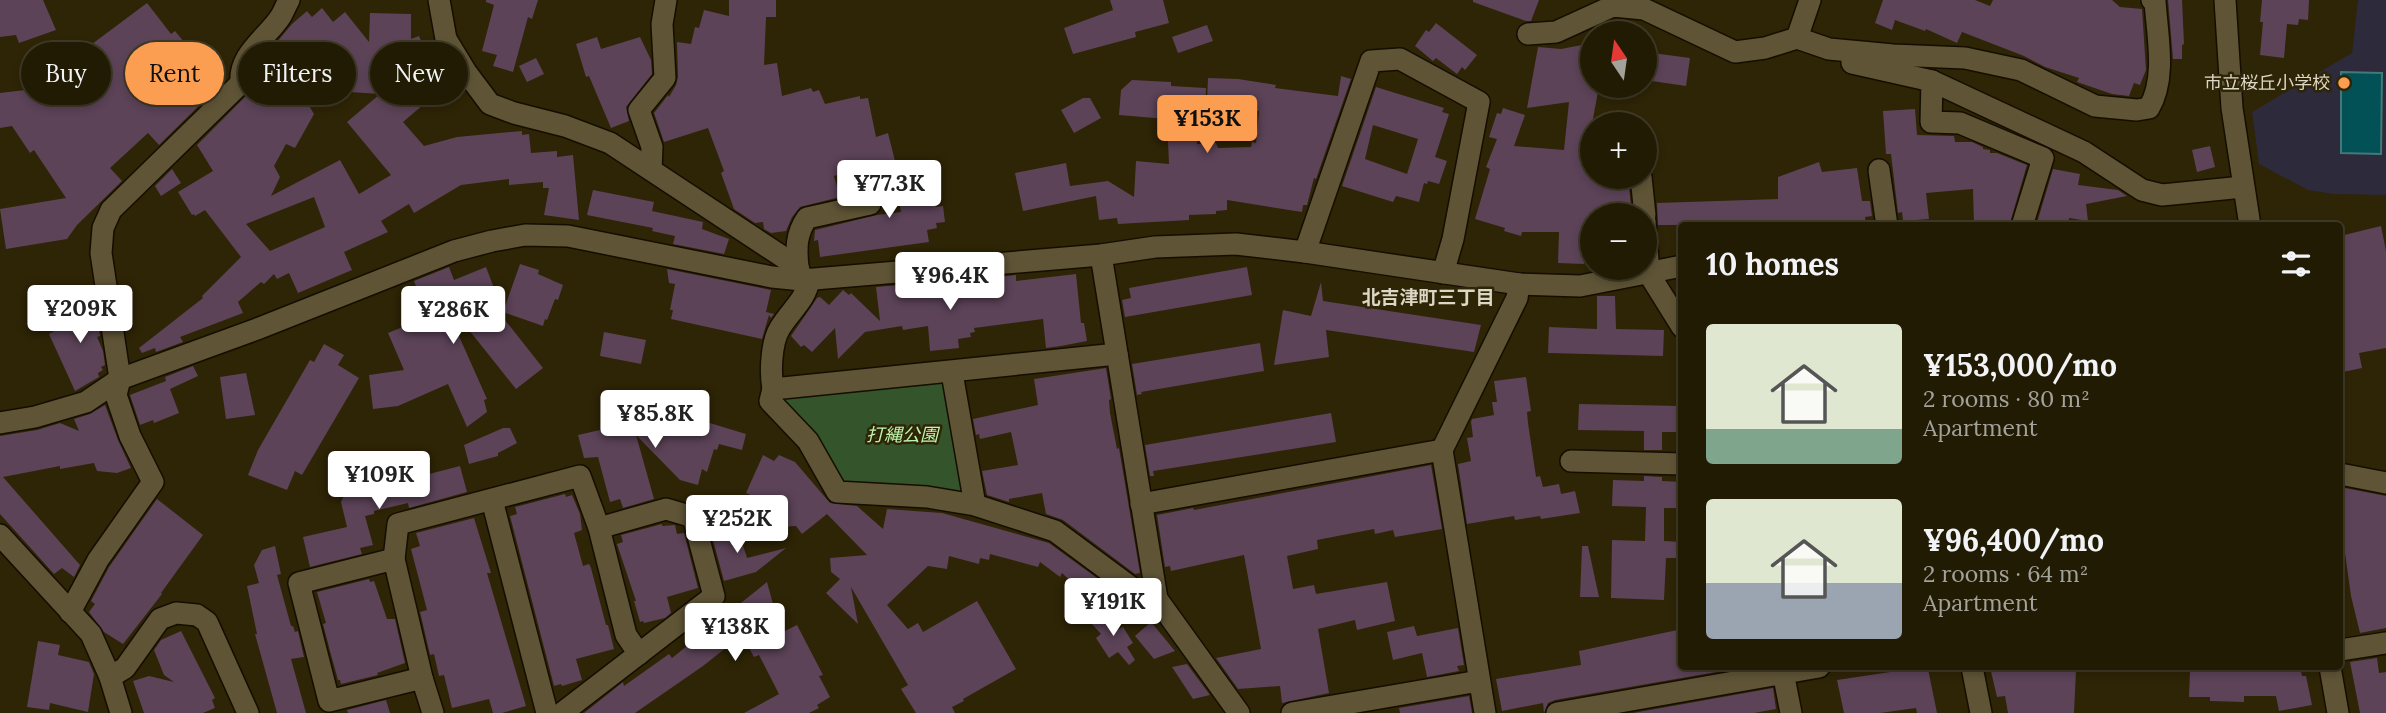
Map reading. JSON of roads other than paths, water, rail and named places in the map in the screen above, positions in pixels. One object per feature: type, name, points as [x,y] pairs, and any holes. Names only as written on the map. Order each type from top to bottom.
[{"type":"street","points":[[70,612],[98,560],[153,482],[130,436],[116,395],[120,379],[101,253],[103,228],[111,210],[240,83],[240,75],[255,45],[281,17],[289,0]]},
{"type":"street","points":[[439,0],[446,39],[490,104],[565,126],[610,144],[803,276]]},
{"type":"street","points":[[651,170],[652,147],[639,110],[665,78],[662,24],[666,0]]},
{"type":"street","points":[[1797,38],[1810,0]]},
{"type":"street","points":[[1528,34],[1556,32],[1613,6],[1644,9],[1735,52],[1765,48],[1797,38],[1829,49],[1965,58],[2021,70],[2095,106],[2137,110],[2149,108],[2157,95],[2159,68],[2155,1],[2152,0]]},
{"type":"street","points":[[2225,0],[2232,108],[2249,222]]},
{"type":"street","points":[[1853,51],[1852,63],[1932,81],[2084,152],[2142,190],[2162,195],[2244,187]]},
{"type":"street","points":[[1305,252],[1371,61],[1400,59],[1479,102],[1453,239],[1443,273]]},
{"type":"street","points":[[1932,81],[1931,122],[1960,123],[2043,158],[2023,222]]},
{"type":"street","points":[[1879,170],[1886,222]]},
{"type":"street","points":[[870,204],[807,218],[800,228],[796,246],[807,292],[778,331],[770,373],[773,389],[770,401],[808,441],[837,492],[927,497],[975,505],[1055,531],[1140,594],[1157,599]]},
{"type":"street","points":[[0,424],[35,417],[86,401],[120,379],[257,329],[454,251],[525,235],[585,239],[772,277],[1101,255],[1156,247],[1236,244],[1519,285],[1580,286],[1614,280]]},
{"type":"street","points":[[1101,255],[1157,599],[1239,713]]},
{"type":"street","points":[[1657,272],[1678,267]]},
{"type":"street","points":[[1653,280],[1678,321]]},
{"type":"street","points":[[1485,713],[1442,450],[1517,298],[1519,285]]},
{"type":"street","points":[[773,389],[1117,354]]},
{"type":"street","points":[[951,373],[975,505]]},
{"type":"street","points":[[1141,504],[1442,450]]},
{"type":"street","points":[[1571,461],[1678,464]]},
{"type":"street","points":[[2343,475],[2386,483]]},
{"type":"street","points":[[433,713],[394,559],[398,524],[580,476],[599,528],[626,635],[639,654]]},
{"type":"street","points":[[492,500],[547,713]]},
{"type":"street","points":[[562,713],[714,596],[693,517],[666,509],[599,528]]},
{"type":"street","points":[[0,535],[91,634],[110,677],[121,713]]},
{"type":"street","points":[[394,559],[299,583],[329,701],[422,678]]},
{"type":"street","points":[[110,677],[125,668],[160,619],[176,613],[197,615],[207,622],[248,713]]},
{"type":"street","points":[[2343,650],[2386,643]]},
{"type":"street","points":[[1558,713],[1783,670],[1791,713]]},
{"type":"street","points":[[1973,670],[1981,713]]},
{"type":"street","points":[[2331,670],[2338,713]]},
{"type":"street","points":[[1292,713],[1479,681]]},
{"type":"water","points":[[2341,72],[2382,73],[2381,154],[2341,153]]},
{"type":"place","name":"市立桜丘小学校","points":[[2344,83]]},
{"type":"district","name":"北吉津町三丁目","points":[[1428,297]]},
{"type":"park label","name":"打縄公園","points":[[902,435]]}]
